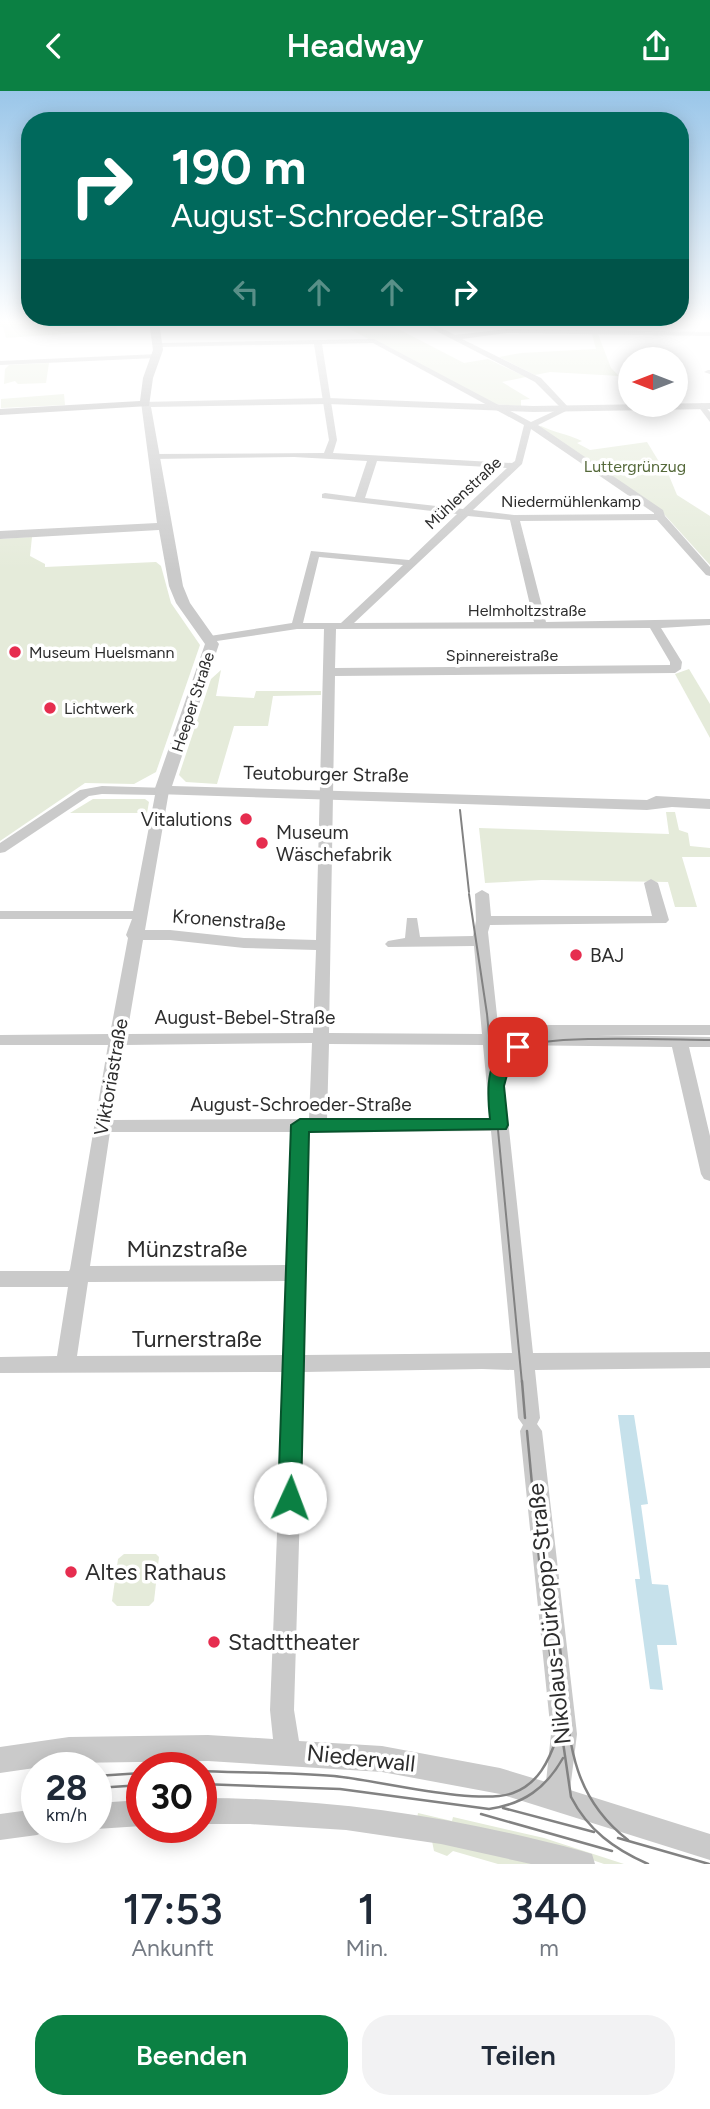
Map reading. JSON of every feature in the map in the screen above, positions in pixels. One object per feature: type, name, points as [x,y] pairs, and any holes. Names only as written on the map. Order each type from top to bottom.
[{"type":"main road","points":[[0,411],[145,404]]},
{"type":"street","points":[[145,404],[161,404]]},
{"type":"street","name":"Heeper Straße","points":[[145,404],[179,596],[210,639],[208,662],[162,791]]},
{"type":"street","points":[[328,404],[333,440],[328,456]]},
{"type":"street","points":[[485,404],[531,425],[659,512],[660,517],[710,573]]},
{"type":"street","points":[[561,404],[566,409]]},
{"type":"street","points":[[500,409],[706,406],[710,419]]},
{"type":"street","points":[[531,425],[566,409]]},
{"type":"street","name":"Mühlenstraße","points":[[337,626],[411,563],[519,462],[523,433],[531,425]]},
{"type":"street","points":[[154,457],[255,453],[515,466]]},
{"type":"street","points":[[359,499],[373,458]]},
{"type":"street","name":"Niedermühlenkamp","points":[[325,496],[514,518],[660,517]]},
{"type":"street","points":[[514,518],[541,626]]},
{"type":"street","points":[[0,535],[165,526]]},
{"type":"street","points":[[297,626],[315,553],[411,563]]},
{"type":"street","name":"Helmholtzstraße","points":[[337,626],[654,625],[710,622]]},
{"type":"street","name":"Spinnereistraße","points":[[330,672],[675,669],[676,662],[654,625]]},
{"type":"street","points":[[210,639],[297,626],[337,626],[330,672],[319,1038],[309,1125],[299,1145],[282,1710],[287,1751]]},
{"type":"street","points":[[0,849],[85,793],[102,790],[162,791]]},
{"type":"street","name":"Teutoburger Straße","points":[[162,791],[647,805],[710,804]]},
{"type":"street","name":"Viktoriastraße","points":[[66,1364],[77,1277],[137,915],[162,791]]},
{"type":"street","points":[[484,921],[661,920],[651,883]]},
{"type":"street","name":"Nikolaus-Dürkopp-Straße","points":[[482,894],[484,921],[481,941],[495,1086],[564,1734],[556,1796]]},
{"type":"street","points":[[0,915],[137,915]]},
{"type":"street","points":[[412,921],[413,941]]},
{"type":"street","name":"Kronenstraße","points":[[134,935],[170,935],[244,943],[322,945]]},
{"type":"street","points":[[393,944],[413,941],[481,941]]},
{"type":"street","name":"August-Bebel-Straße","points":[[491,1038],[542,1030],[710,1030]]},
{"type":"street","name":"August-Bebel-Straße","points":[[0,1040],[491,1038],[536,1042],[710,1042]]},
{"type":"street","name":"August-Bebel-Straße","points":[[495,1086],[505,1057],[518,1047],[536,1042]]},
{"type":"street","points":[[679,1042],[710,1174]]},
{"type":"street","name":"August-Schroeder-Straße","points":[[102,1126],[499,1125]]},
{"type":"street","name":"Münzstraße","points":[[0,1279],[297,1273]]},
{"type":"street","name":"Turnerstraße","points":[[0,1365],[710,1360]]},
{"type":"street","name":"Niederwall","points":[[0,1759],[88,1749],[287,1751],[435,1767],[556,1796],[710,1847]]},
{"type":"street","points":[[217,1811],[306,1813],[408,1824],[470,1834],[582,1864]]},
{"type":"street","points":[[0,1827],[21,1824]]},
{"type":"green space","points":[[1,404],[65,405],[1,408]]},
{"type":"green space","points":[[494,404],[521,404],[521,406]]},
{"type":"green space","name":"Luttergrünzug","points":[[541,426],[582,441],[577,443],[590,450],[647,442],[661,465],[665,466],[677,495],[710,516],[710,565],[663,513],[537,428]]},
{"type":"green space","points":[[32,537],[30,556],[45,564],[45,567],[156,562],[161,566],[171,603],[200,645],[156,772],[134,784],[85,783],[0,841],[0,539]]},
{"type":"green space","points":[[689,669],[710,704],[710,738],[675,674]]},
{"type":"green space","points":[[221,670],[216,696],[254,698],[256,691],[321,691],[321,695],[273,696],[268,726],[234,726],[217,784],[186,782],[179,775],[211,679]]},
{"type":"green space","points":[[93,799],[145,799],[149,802],[147,813],[70,813]]},
{"type":"green space","points":[[666,812],[675,812],[679,830],[688,833],[690,846],[710,848],[710,857],[682,857],[697,907],[675,907],[668,882],[542,880],[485,883],[479,828],[669,834]]},
{"type":"green space","points":[[124,1554],[156,1554],[159,1557],[154,1601],[149,1606],[117,1606],[112,1601],[118,1559]]},
{"type":"green space","points":[[418,1813],[452,1821],[453,1817],[544,1838],[624,1864],[604,1864],[566,1851],[417,1819]]},
{"type":"green space","points":[[431,1836],[552,1864],[498,1864],[453,1851],[447,1856],[434,1851]]},
{"type":"water","points":[[618,1415],[634,1415],[648,1504],[641,1505],[652,1584],[668,1585],[677,1645],[657,1645],[663,1690],[650,1689],[635,1579],[640,1579]]},
{"type":"tram line","points":[[460,810],[469,892]]},
{"type":"tram line","points":[[469,894],[487,1014],[522,1383]]},
{"type":"tram line","points":[[499,1084],[506,1058],[519,1048],[533,1044],[581,1039],[710,1040]]},
{"type":"tram line","points":[[522,1381],[525,1418]]},
{"type":"tram line","points":[[527,1431],[544,1612],[571,1797],[585,1819],[603,1837],[648,1864]]},
{"type":"tram line","points":[[560,1648],[569,1728],[580,1777],[591,1799],[607,1820],[628,1840]]},
{"type":"tram line","points":[[217,1771],[334,1776],[452,1794],[497,1796],[522,1789],[536,1778],[557,1737]]},
{"type":"tram line","points":[[217,1785],[340,1789],[489,1809],[502,1807],[533,1793],[549,1778],[563,1758]]},
{"type":"tram line","points":[[112,1775],[126,1774]]},
{"type":"tram line","points":[[112,1787],[126,1786]]},
{"type":"tram line","points":[[503,1808],[594,1832]]},
{"type":"tram line","points":[[481,1814],[612,1851]]},
{"type":"tram line","points":[[618,1838],[709,1864]]},
{"type":"place","name":"Museum Huelsmann","points":[[15,652]]},
{"type":"place","name":"Lichtwerk","points":[[50,708]]},
{"type":"place","name":"Vitalutions","points":[[246,819]]},
{"type":"place","name":"Museum Wäschefabrik","points":[[262,843]]},
{"type":"place","name":"BAJ","points":[[576,955]]},
{"type":"place","name":"Altes Rathaus","points":[[71,1572]]},
{"type":"place","name":"Stadttheater","points":[[214,1642]]},
{"type":"route","points":[[290,1498],[300,1125],[499,1125],[495,1086],[502,1062],[518,1047]]}]
